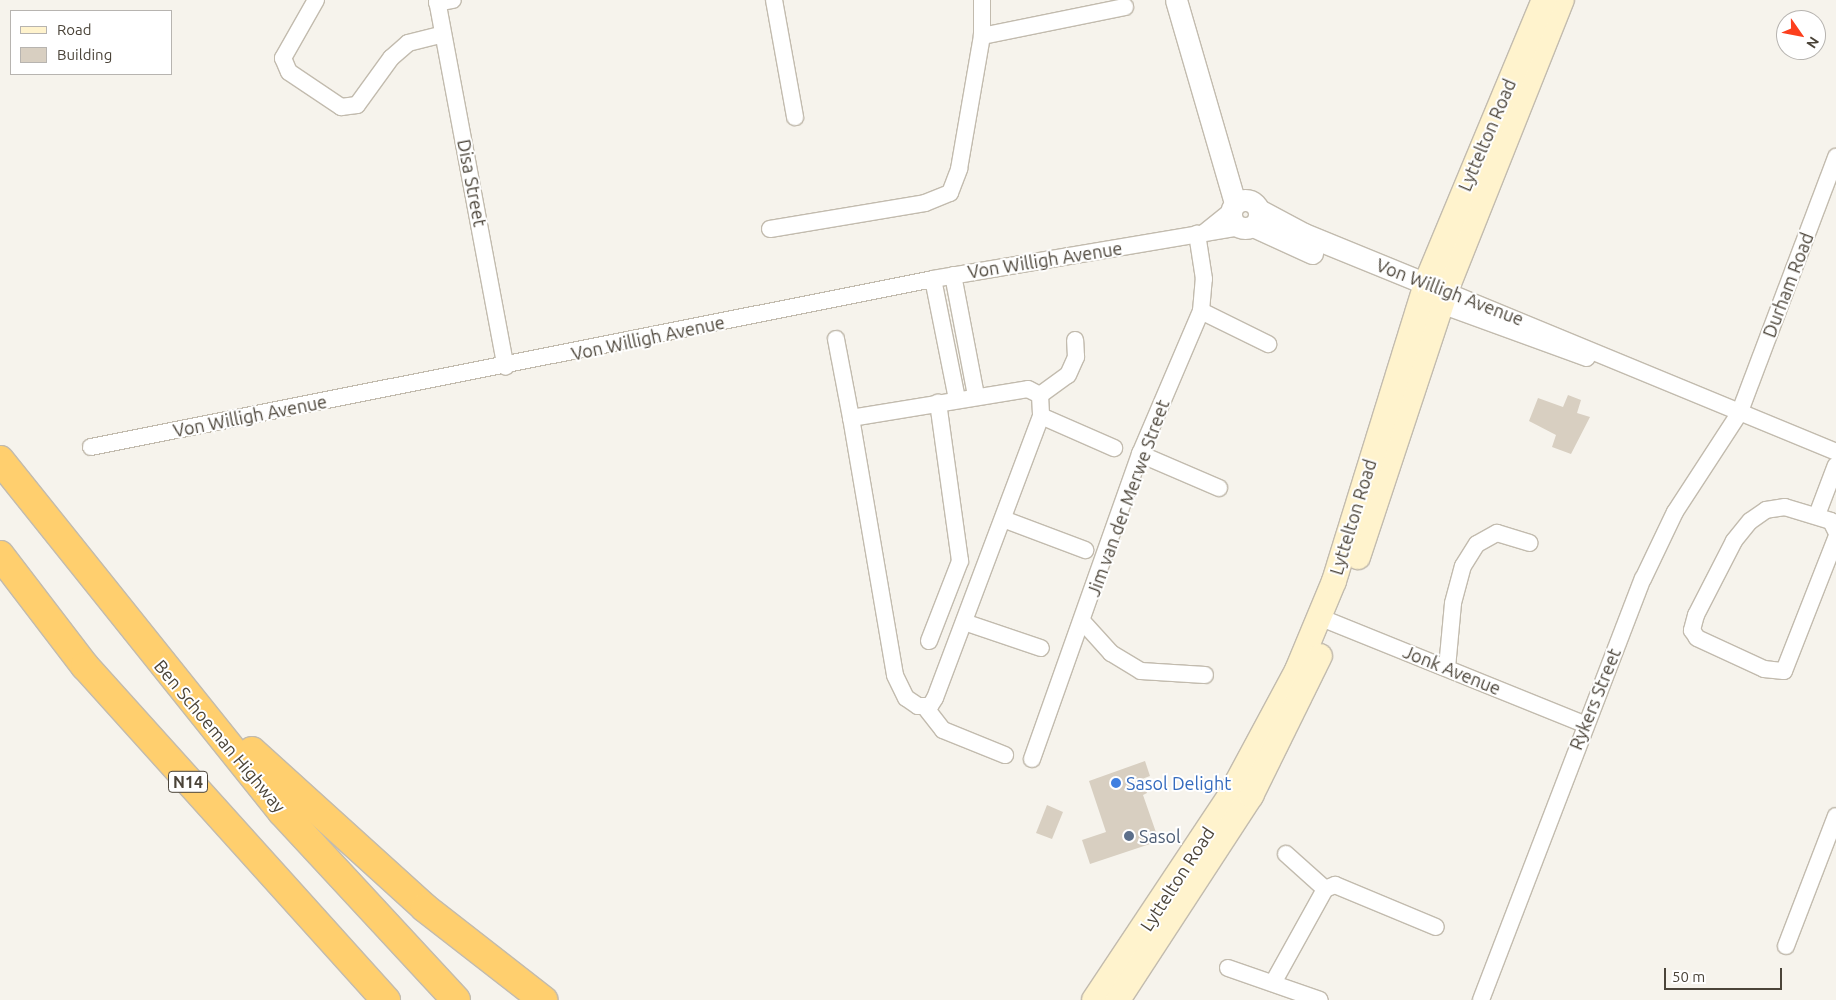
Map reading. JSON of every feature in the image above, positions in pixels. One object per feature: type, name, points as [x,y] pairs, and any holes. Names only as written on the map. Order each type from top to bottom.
[{"type":"highway","name":"Ben Schoeman Highway","points":[[0,460],[140,639],[282,812],[456,1000]]},
{"type":"highway","name":"N14","points":[[0,555],[85,666],[386,1000]]},
{"type":"highway","points":[[140,639],[300,799],[425,908],[543,1000]]},
{"type":"highway","points":[[85,666],[361,1000]]},
{"type":"main road","name":"Lyttelton Road","points":[[1118,1000],[1199,882],[1251,796],[1298,709],[1434,294],[1544,0]]},
{"type":"main road","name":"Lyttelton Road","points":[[1434,294],[1562,0]]},
{"type":"main road","name":"Lyttelton Road","points":[[1094,1000],[1229,797],[1327,620]]},
{"type":"street","points":[[316,0],[283,58],[289,72],[341,107],[357,105],[400,49],[416,40],[443,34]]},
{"type":"street","points":[[774,0],[795,118]]},
{"type":"street","points":[[770,229],[926,203],[950,193],[959,169],[982,36],[982,0]]},
{"type":"street","points":[[1176,0],[1244,213]]},
{"type":"street","name":"Disa Street","points":[[442,1],[443,34],[506,367]]},
{"type":"street","points":[[982,36],[1125,7]]},
{"type":"street","name":"Durham Road","points":[[1739,414],[1836,157]]},
{"type":"street","name":"Von Willigh Avenue","points":[[91,447],[506,367],[953,275],[1201,233],[1244,213],[1304,234],[1434,294],[1554,332],[1642,373],[1836,452]]},
{"type":"street","name":"Jim van der Merwe Street","points":[[1032,759],[1140,454],[1201,311],[1204,279],[1201,233]]},
{"type":"street","points":[[953,275],[976,396]]},
{"type":"street","points":[[933,279],[957,399]]},
{"type":"street","points":[[1201,311],[1268,344]]},
{"type":"street","points":[[836,339],[895,675],[906,698],[925,707],[943,730],[1005,755]]},
{"type":"street","points":[[1040,395],[1068,375],[1076,357],[1075,340]]},
{"type":"street","points":[[851,418],[1028,388],[1040,395]]},
{"type":"street","points":[[925,707],[935,698],[1041,416],[1040,395]]},
{"type":"street","points":[[929,641],[960,561],[938,402]]},
{"type":"street","name":"Rykers Street","points":[[1481,1000],[1584,724],[1675,512],[1739,414]]},
{"type":"street","points":[[1041,416],[1114,448]]},
{"type":"street","points":[[1140,454],[1219,488]]},
{"type":"street","points":[[1817,515],[1836,466]]},
{"type":"street","points":[[1836,531],[1831,521],[1817,515],[1785,507],[1766,510],[1750,521],[1734,541],[1696,614],[1692,630],[1697,638],[1764,669],[1784,671],[1836,538]]},
{"type":"street","points":[[1003,519],[1085,550]]},
{"type":"street","points":[[1446,668],[1453,603],[1464,566],[1477,544],[1497,533],[1530,543]]},
{"type":"street","name":"Jonk Avenue","points":[[1327,620],[1584,724]]},
{"type":"street","points":[[964,622],[1041,648]]},
{"type":"street","points":[[1082,622],[1110,653],[1141,671],[1205,675]]},
{"type":"street","points":[[1786,946],[1836,816]]},
{"type":"street","points":[[1286,854],[1326,889],[1346,887],[1436,927]]},
{"type":"street","points":[[1273,983],[1326,889]]},
{"type":"street","points":[[1228,968],[1320,1000]]},
{"type":"building","points":[[1568,395],[1581,400],[1577,413],[1590,417],[1571,454],[1552,447],[1556,435],[1529,421],[1538,398],[1563,407]]},
{"type":"building","points":[[1145,761],[1150,776],[1142,779],[1147,793],[1143,795],[1159,841],[1090,864],[1082,840],[1106,832],[1089,781]]},
{"type":"building","points":[[1047,805],[1063,812],[1052,839],[1036,833]]},
{"type":"place","name":"Sasol Delight","points":[[1116,783]]},
{"type":"place","name":"Sasol","points":[[1129,836]]}]
